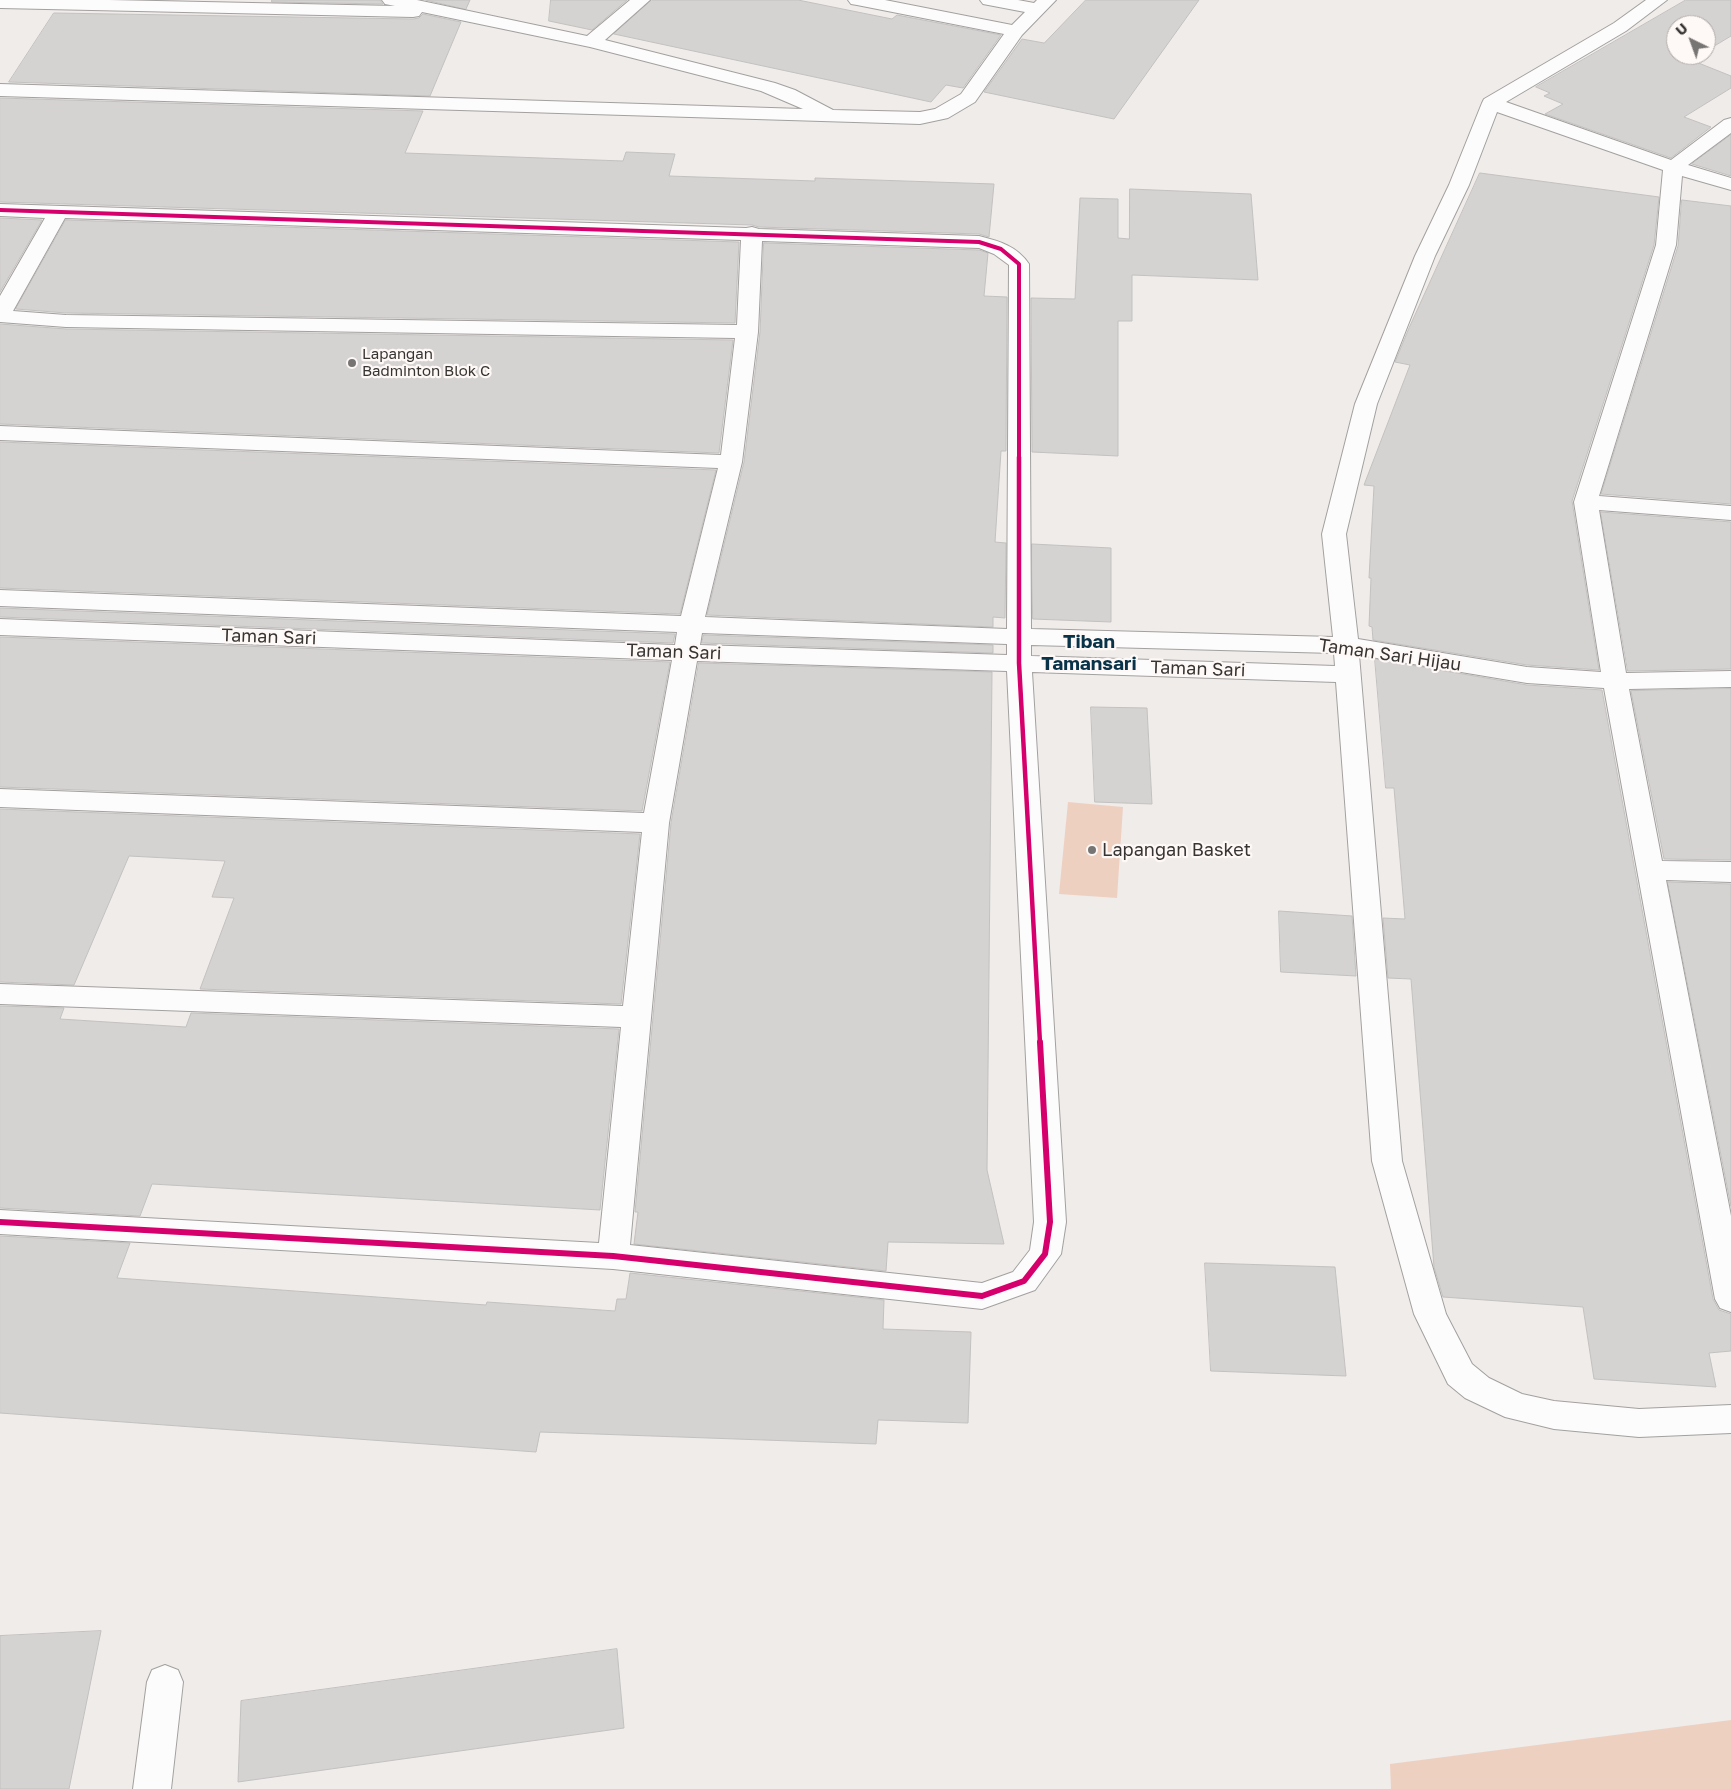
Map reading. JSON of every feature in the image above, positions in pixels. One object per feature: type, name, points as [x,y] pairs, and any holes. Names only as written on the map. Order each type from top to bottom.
[{"type":"street","points":[[391,0],[592,42],[768,87],[810,104],[833,117]]},
{"type":"street","points":[[592,42],[641,0]]},
{"type":"street","points":[[857,0],[1016,31]]},
{"type":"street","points":[[989,0],[1042,5]]},
{"type":"street","points":[[1658,0],[1620,27],[1492,103],[1459,185],[1425,256],[1366,404],[1334,534],[1346,645],[1388,1160],[1430,1314],[1460,1374],[1477,1388],[1517,1407],[1554,1415],[1639,1423],[1731,1419]]},
{"type":"street","points":[[0,3],[450,13]]},
{"type":"street","points":[[0,90],[833,117],[920,118],[942,114],[968,98],[1016,31],[1042,5]]},
{"type":"street","points":[[1492,103],[1673,167],[1731,184]]},
{"type":"street","points":[[1731,124],[1673,167],[1666,245],[1586,502],[1615,681],[1731,1299]]},
{"type":"street","points":[[0,210],[979,242],[999,247],[1011,255],[1020,264],[1019,650],[1050,1222],[1045,1254],[1024,1281],[982,1296],[613,1256],[0,1222]]},
{"type":"street","points":[[58,213],[0,316],[66,321],[747,332]]},
{"type":"street","points":[[613,1256],[656,823],[675,722],[685,652],[732,462],[747,332],[752,234]]},
{"type":"street","points":[[0,433],[732,462]]},
{"type":"street","points":[[1586,502],[1731,513]]},
{"type":"street","name":"Taman Sari","points":[[0,598],[691,624],[1347,674]]},
{"type":"street","name":"Taman Sari","points":[[0,627],[685,652],[1019,650]]},
{"type":"street","name":"Taman Sari Hijau","points":[[1019,650],[1346,645],[1527,675],[1615,681],[1731,679]]},
{"type":"street","points":[[0,798],[656,823]]},
{"type":"street","points":[[1651,870],[1731,872]]},
{"type":"street","points":[[0,994],[637,1018]]},
{"type":"street","points":[[152,1789],[165,1682]]},
{"type":"shaded area","name":"Lapangan Basket","points":[[1068,802],[1123,807],[1117,898],[1059,894]]},
{"type":"shaded area","points":[[1731,1720],[1731,1789],[1391,1789],[1390,1764]]},
{"type":"building","points":[[272,0],[380,0],[383,4],[272,2]]},
{"type":"building","points":[[426,0],[470,0],[466,9]]},
{"type":"building","points":[[551,0],[627,0],[592,30],[549,21]]},
{"type":"building","points":[[652,0],[798,0],[892,19],[897,15],[1001,35],[963,88],[946,85],[931,102],[614,34]]},
{"type":"building","points":[[1086,0],[1199,0],[1114,119],[984,92],[1022,39],[1044,43]]},
{"type":"building","points":[[1686,0],[1731,0],[1731,36],[1716,45],[1716,15],[1666,15],[1666,65],[1704,65],[1731,76],[1731,88],[1684,117],[1711,127],[1671,158],[1545,114],[1563,104],[1544,96],[1550,93],[1536,87]]},
{"type":"building","points":[[54,13],[413,19],[419,18],[423,14],[461,22],[430,96],[9,82]]},
{"type":"building","points":[[0,98],[423,111],[405,153],[623,161],[626,152],[675,154],[669,176],[815,181],[815,178],[994,184],[989,237],[979,234],[759,227],[752,225],[0,202]]},
{"type":"building","points":[[1731,135],[1731,176],[1692,164]]},
{"type":"building","points":[[1480,173],[1659,197],[1654,245],[1572,501],[1599,670],[1527,665],[1373,640],[1372,627],[1369,626],[1371,578],[1369,578],[1374,486],[1364,485],[1410,365],[1395,362]]},
{"type":"building","points":[[1130,189],[1251,194],[1258,280],[1132,275],[1132,321],[1118,321],[1118,456],[1032,452],[1031,298],[1075,299],[1080,198],[1118,199],[1118,238],[1129,239]]},
{"type":"building","points":[[1682,200],[1731,206],[1731,504],[1601,494],[1678,246]]},
{"type":"building","points":[[0,218],[42,220],[0,292]]},
{"type":"building","points":[[66,220],[739,242],[735,323],[66,313],[16,309]]},
{"type":"building","points":[[764,243],[979,250],[988,253],[984,296],[1007,297],[1006,451],[1001,451],[995,542],[1006,543],[1005,618],[993,617],[993,627],[707,615],[744,462],[760,332]]},
{"type":"building","points":[[0,324],[66,329],[733,340],[719,453],[0,424]]},
{"type":"building","points":[[0,442],[716,470],[680,614],[0,588]]},
{"type":"building","points":[[1601,512],[1731,522],[1731,669],[1628,671]]},
{"type":"building","points":[[1032,544],[1111,548],[1111,622],[1033,619]]},
{"type":"building","points":[[0,608],[675,634],[673,643],[0,617]]},
{"type":"building","points":[[704,635],[993,645],[993,653],[702,643]]},
{"type":"building","points":[[0,637],[670,662],[642,811],[0,787]]},
{"type":"building","points":[[1375,659],[1527,685],[1602,690],[1713,1299],[1719,1310],[1731,1314],[1731,1351],[1709,1353],[1716,1387],[1594,1379],[1583,1307],[1443,1297],[1434,1267],[1411,979],[1388,978],[1383,918],[1405,919],[1394,788],[1386,788]]},
{"type":"building","points":[[699,663],[992,672],[987,1170],[1004,1244],[888,1242],[886,1271],[634,1244],[638,1212],[635,1212],[671,823]]},
{"type":"building","points":[[1731,689],[1731,860],[1664,859],[1631,691]]},
{"type":"building","points":[[1091,707],[1147,708],[1152,804],[1095,802]]},
{"type":"building","points":[[0,809],[640,834],[621,1004],[200,989],[234,898],[212,897],[225,861],[129,856],[74,985],[0,982]]},
{"type":"building","points":[[1668,882],[1731,884],[1731,1206]]},
{"type":"building","points":[[1279,911],[1352,916],[1356,976],[1281,972]]},
{"type":"building","points":[[0,1006],[64,1008],[60,1019],[186,1027],[191,1013],[619,1029],[600,1210],[152,1184],[140,1216],[0,1208]]},
{"type":"building","points":[[0,1236],[130,1243],[117,1278],[486,1305],[487,1302],[615,1311],[617,1299],[626,1299],[630,1273],[884,1300],[883,1329],[971,1332],[968,1423],[878,1420],[876,1444],[540,1432],[536,1452],[0,1413]]},
{"type":"building","points":[[1205,1263],[1335,1267],[1346,1376],[1211,1371]]},
{"type":"building","points":[[101,1631],[69,1789],[0,1789],[0,1636]]},
{"type":"building","points":[[617,1649],[624,1728],[238,1782],[241,1701]]},
{"type":"cycle path","points":[[0,210],[979,242],[1001,249],[1015,259],[1019,264],[1019,663],[1050,1222],[1045,1254],[1024,1281],[982,1296],[613,1256],[0,1222]]},
{"type":"place","name":"Lapangan Badminton Blok C","points":[[352,363]]},
{"type":"place","name":"Lapangan Basket","points":[[1092,850]]},
{"type":"district","name":"Tiban Tamansari","points":[[1089,653]]}]
